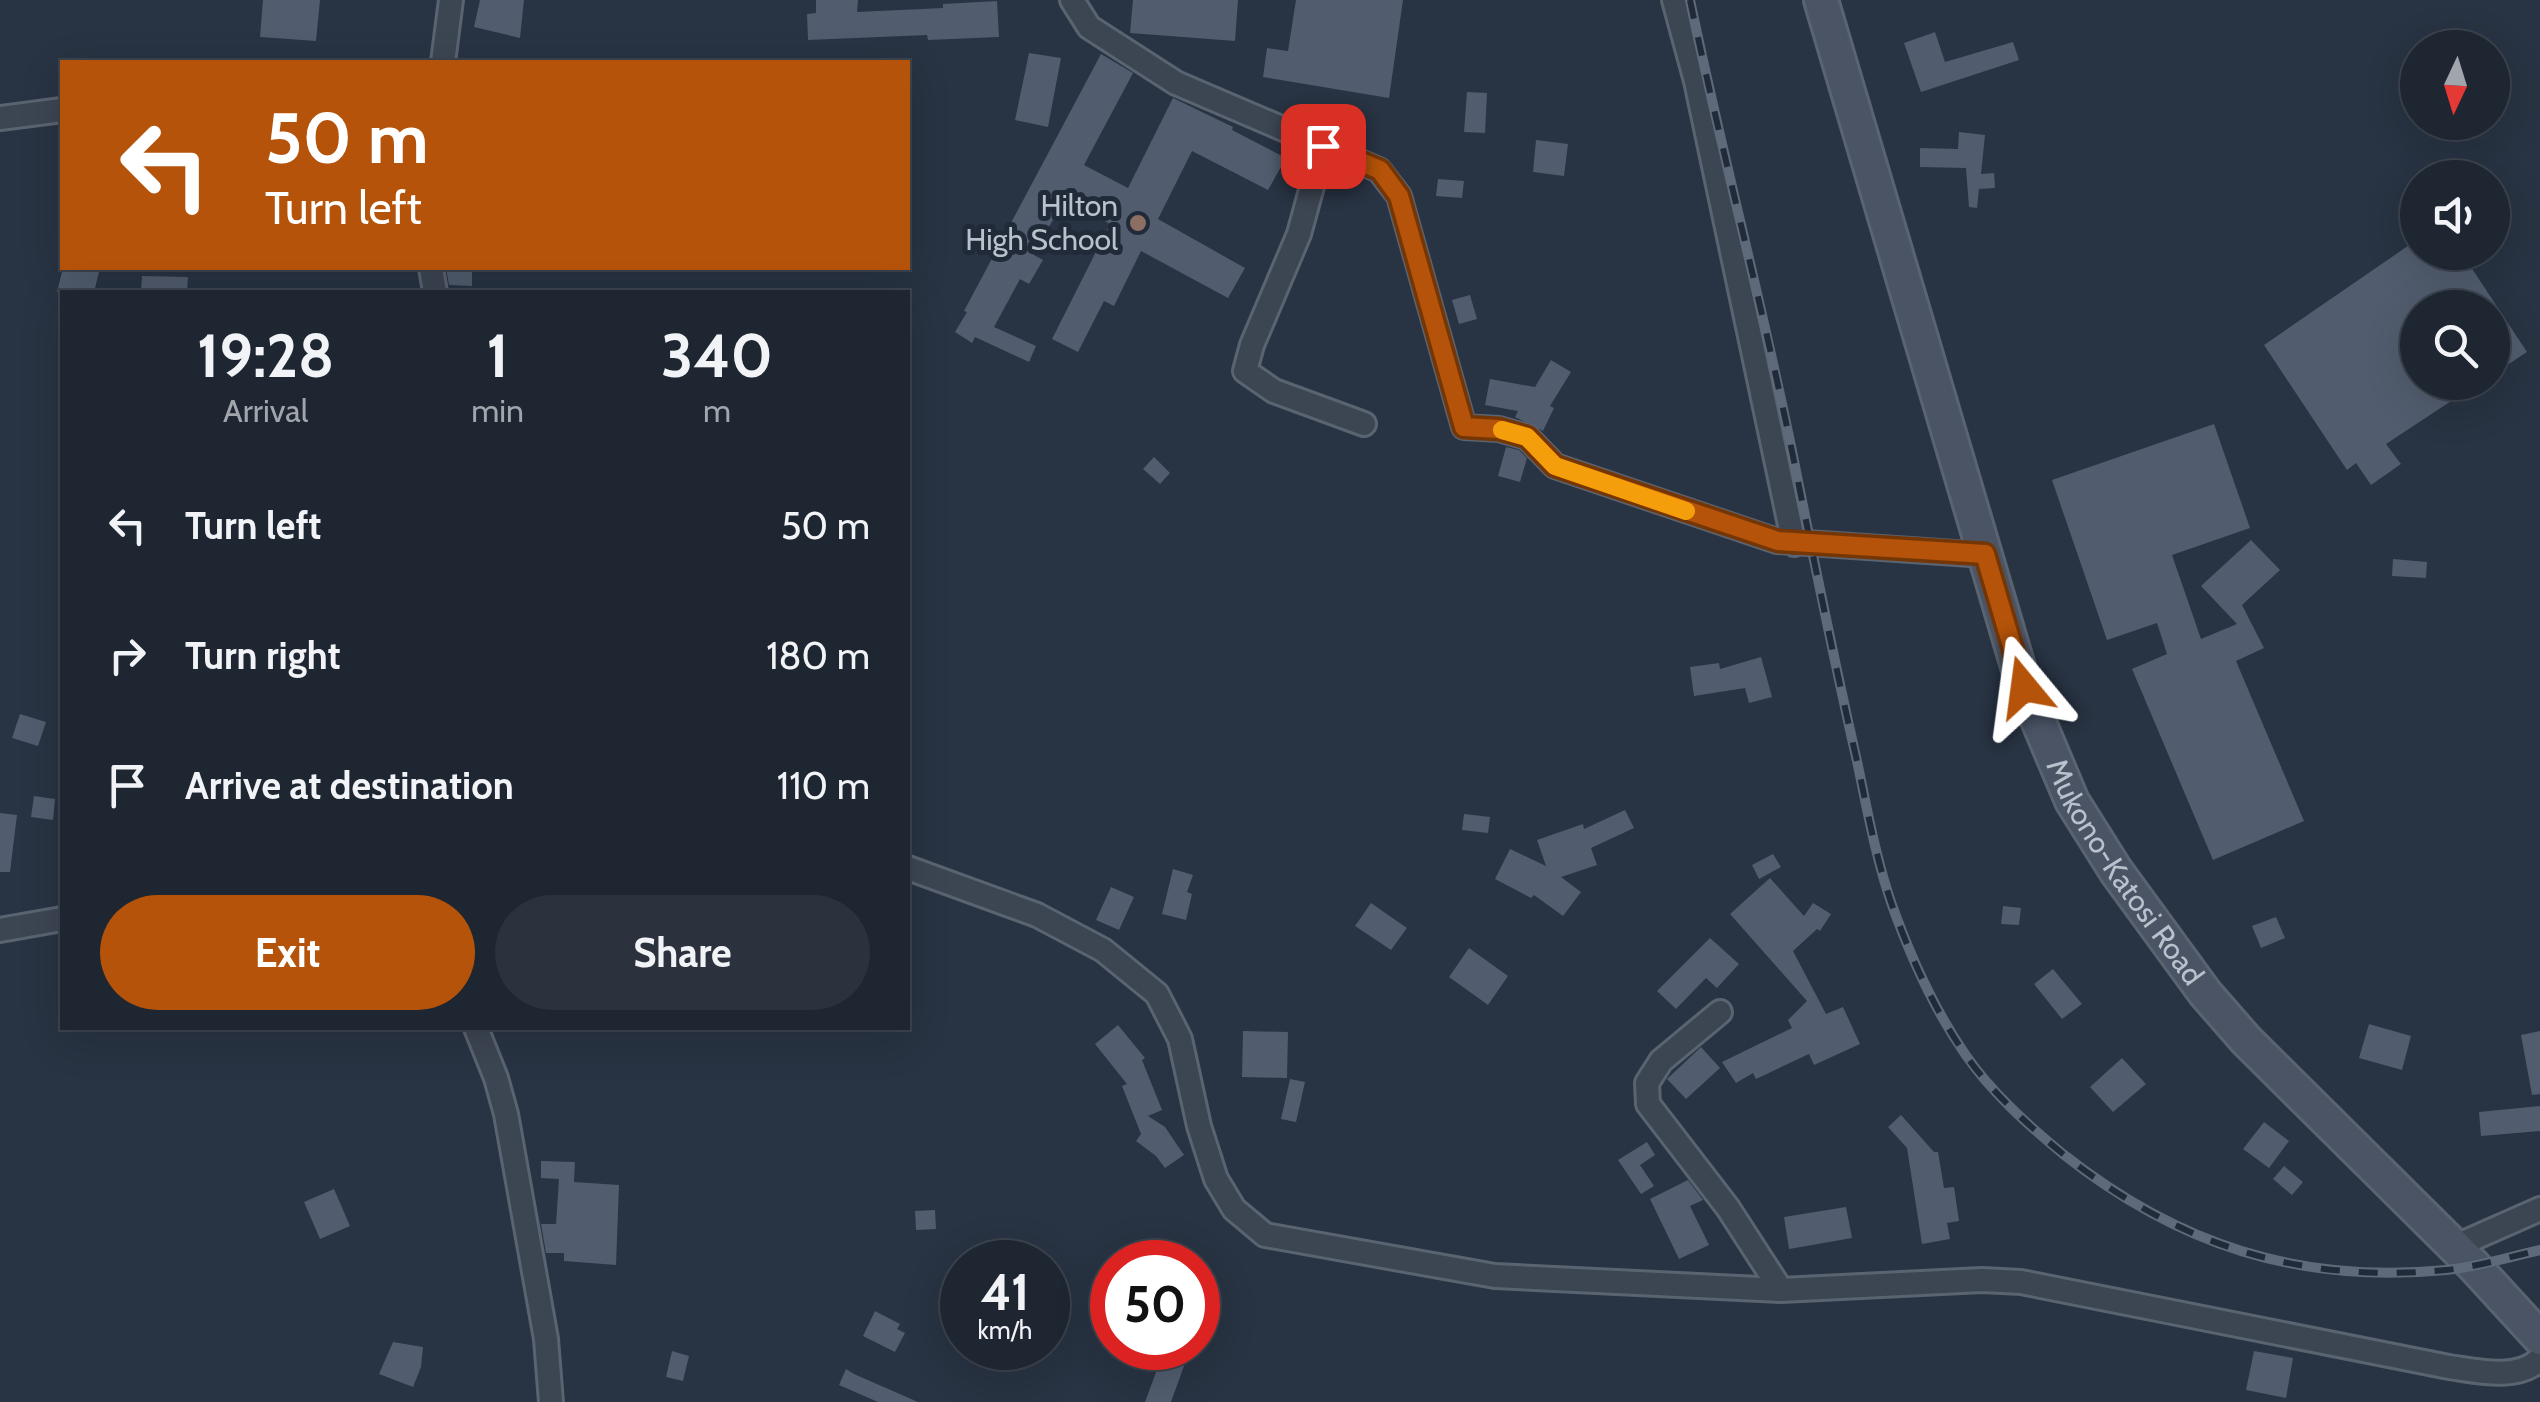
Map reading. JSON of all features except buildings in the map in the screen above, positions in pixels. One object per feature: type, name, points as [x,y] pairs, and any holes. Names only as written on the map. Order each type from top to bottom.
[{"type":"main road","name":"Mukono-Katosi Road","points":[[1821,0],[2024,687],[2072,802],[2205,993],[2246,1040],[2540,1338]]},
{"type":"street","points":[[443,60],[450,0]]},
{"type":"street","points":[[1072,0],[1089,27],[1176,83],[1380,170],[1399,196],[1464,427],[1499,429],[1527,437],[1555,466],[1749,534],[1794,544],[1985,554]]},
{"type":"street","points":[[1674,0],[1696,81],[1794,544]]},
{"type":"street","points":[[0,118],[60,110]]},
{"type":"street","points":[[1323,146],[1299,234],[1245,371],[1274,391],[1364,424]]},
{"type":"street","points":[[910,869],[1037,915],[1102,950],[1157,994],[1180,1040],[1199,1126],[1216,1179],[1234,1209],[1265,1235],[1496,1276],[1781,1290],[1982,1280],[2020,1282],[2496,1374],[2531,1368],[2540,1359]]},
{"type":"street","points":[[0,930],[60,920]]},
{"type":"street","points":[[1720,1012],[1661,1061],[1647,1082],[1648,1104],[1728,1208],[1781,1290]]},
{"type":"street","points":[[477,1030],[506,1114],[546,1339],[551,1402]]},
{"type":"street","points":[[2454,1247],[2540,1210]]},
{"type":"railway","points":[[1690,0],[1782,403],[1881,870],[1915,964],[1965,1054],[2023,1120],[2106,1186],[2196,1234],[2242,1251],[2340,1271],[2392,1273],[2458,1269],[2540,1250]]},
{"type":"slow traffic","points":[[1502,430],[1527,437],[1555,466],[1686,511]]},
{"type":"place","name":"Hilton High School","points":[[1138,223]]},
{"type":"route","points":[[1323,146],[1380,170],[1399,196],[1464,427],[1499,429],[1527,437],[1555,466],[1749,534],[1794,544],[1985,554],[2024,687]]}]
